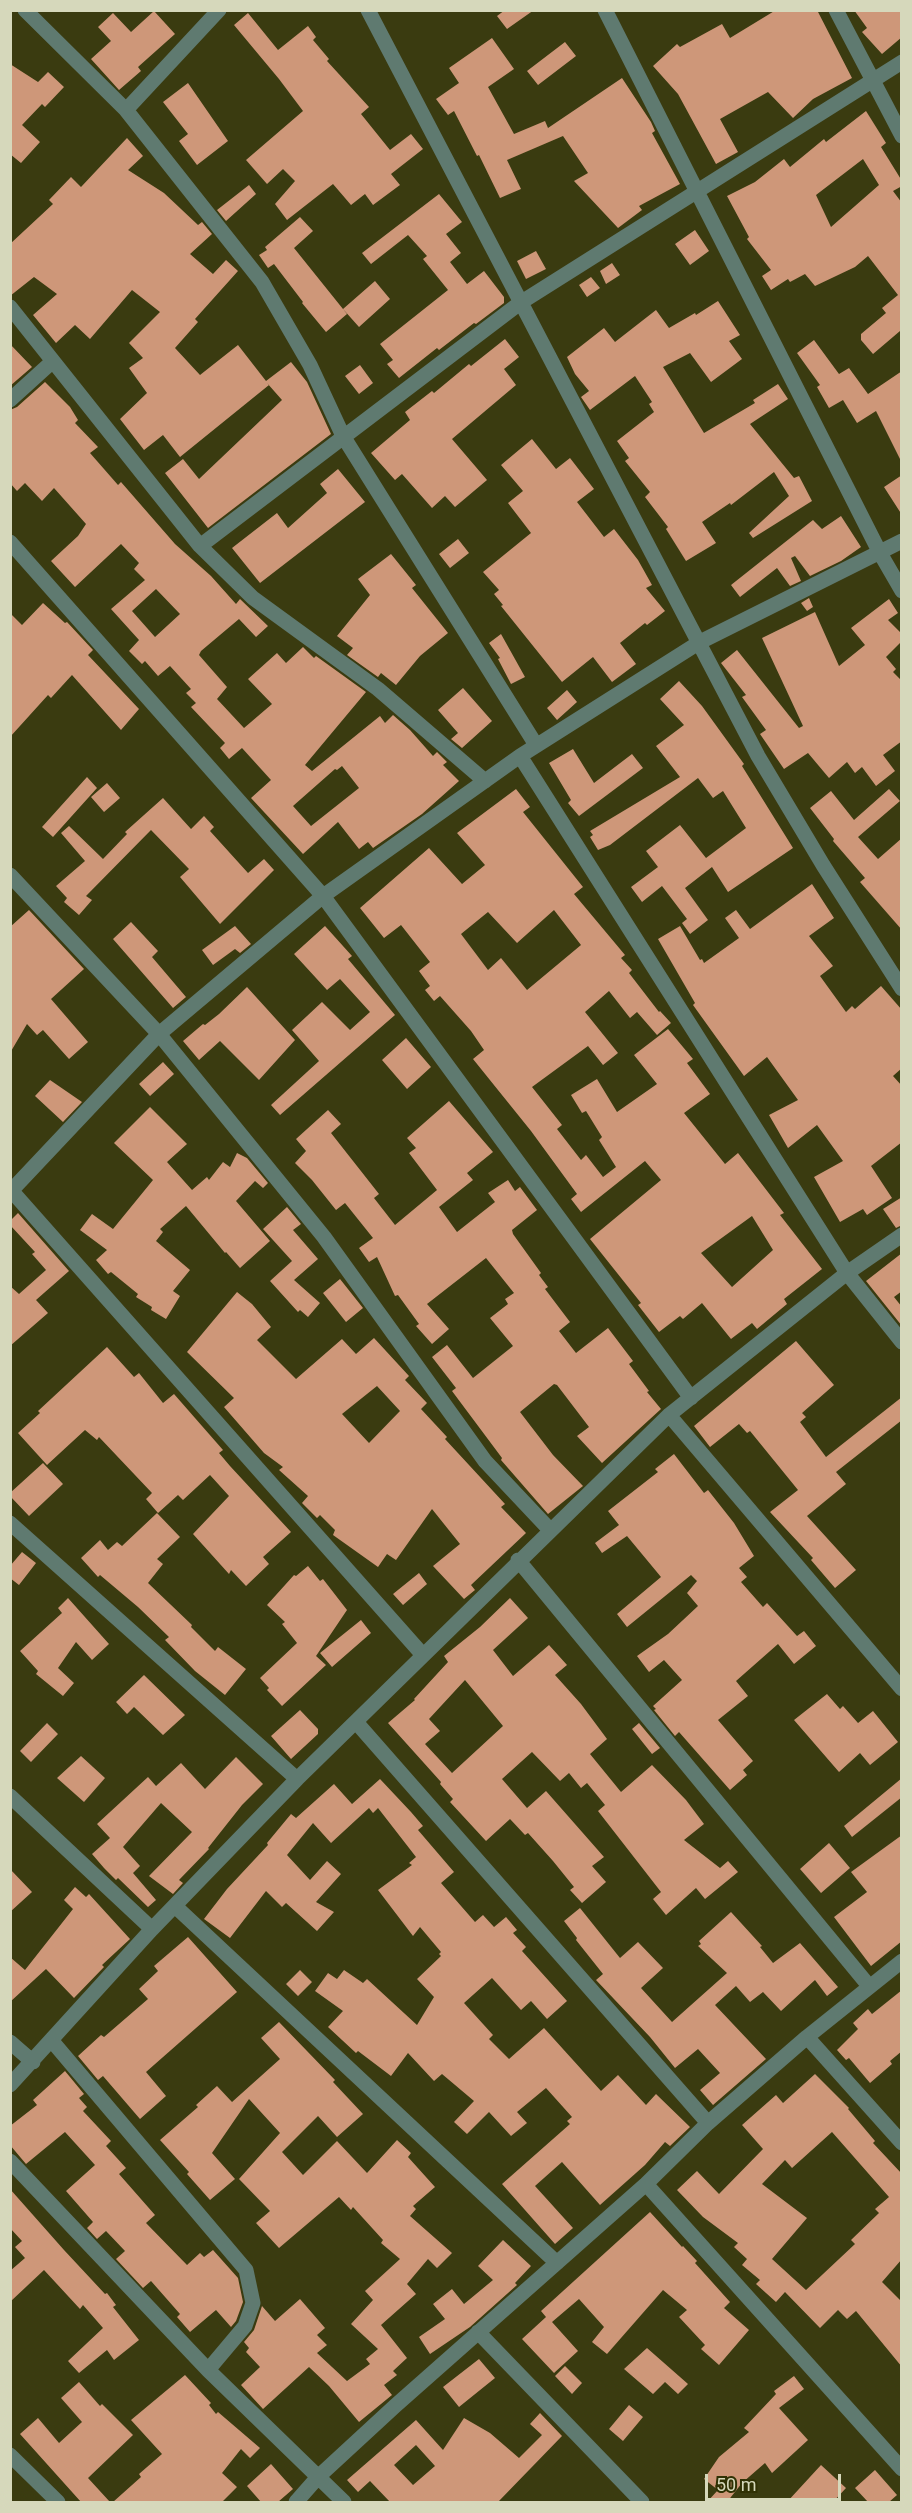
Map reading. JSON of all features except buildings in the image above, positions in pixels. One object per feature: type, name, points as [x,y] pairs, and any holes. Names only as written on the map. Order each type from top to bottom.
[{"type":"street","points":[[26,10],[126,110],[262,282],[310,365],[343,436],[536,745]]},
{"type":"street","points":[[126,110],[219,10]]},
{"type":"street","points":[[368,10],[758,756],[823,865],[902,989]]},
{"type":"street","points":[[605,10],[880,553],[902,591]]},
{"type":"street","points":[[836,10],[902,136]]},
{"type":"street","points":[[200,546],[520,303],[902,62]]},
{"type":"street","points":[[10,307],[200,546],[253,597],[378,689],[485,781]]},
{"type":"street","points":[[10,400],[53,361]]},
{"type":"street","points":[[422,1654],[11,1191],[159,1034],[323,896],[536,745],[700,642],[902,541]]},
{"type":"street","points":[[10,542],[323,896],[692,1398]]},
{"type":"street","points":[[520,756],[847,1273],[902,1342]]},
{"type":"street","points":[[10,874],[159,1034],[324,1237],[485,1461],[550,1530]]},
{"type":"street","points":[[10,2085],[152,1929],[176,1907],[297,1779],[518,1560],[669,1415],[847,1273],[902,1235]]},
{"type":"street","points":[[669,1415],[902,1689]]},
{"type":"street","points":[[10,1523],[297,1779]]},
{"type":"street","points":[[518,1560],[869,1986]]},
{"type":"street","points":[[356,1722],[708,2123]]},
{"type":"street","points":[[10,1796],[152,1929]]},
{"type":"street","points":[[176,1907],[557,2263]]},
{"type":"street","points":[[296,2502],[318,2477],[646,2184],[708,2123],[807,2037],[902,1961]]},
{"type":"street","points":[[807,2037],[902,2143]]},
{"type":"street","points":[[52,2041],[246,2270],[253,2303],[245,2326],[208,2370]]},
{"type":"street","points":[[10,2042],[33,2062]]},
{"type":"street","points":[[10,2161],[208,2370],[344,2502]]},
{"type":"street","points":[[646,2184],[902,2469]]},
{"type":"street","points":[[478,2332],[642,2502]]},
{"type":"street","points":[[10,2455],[58,2502]]}]
